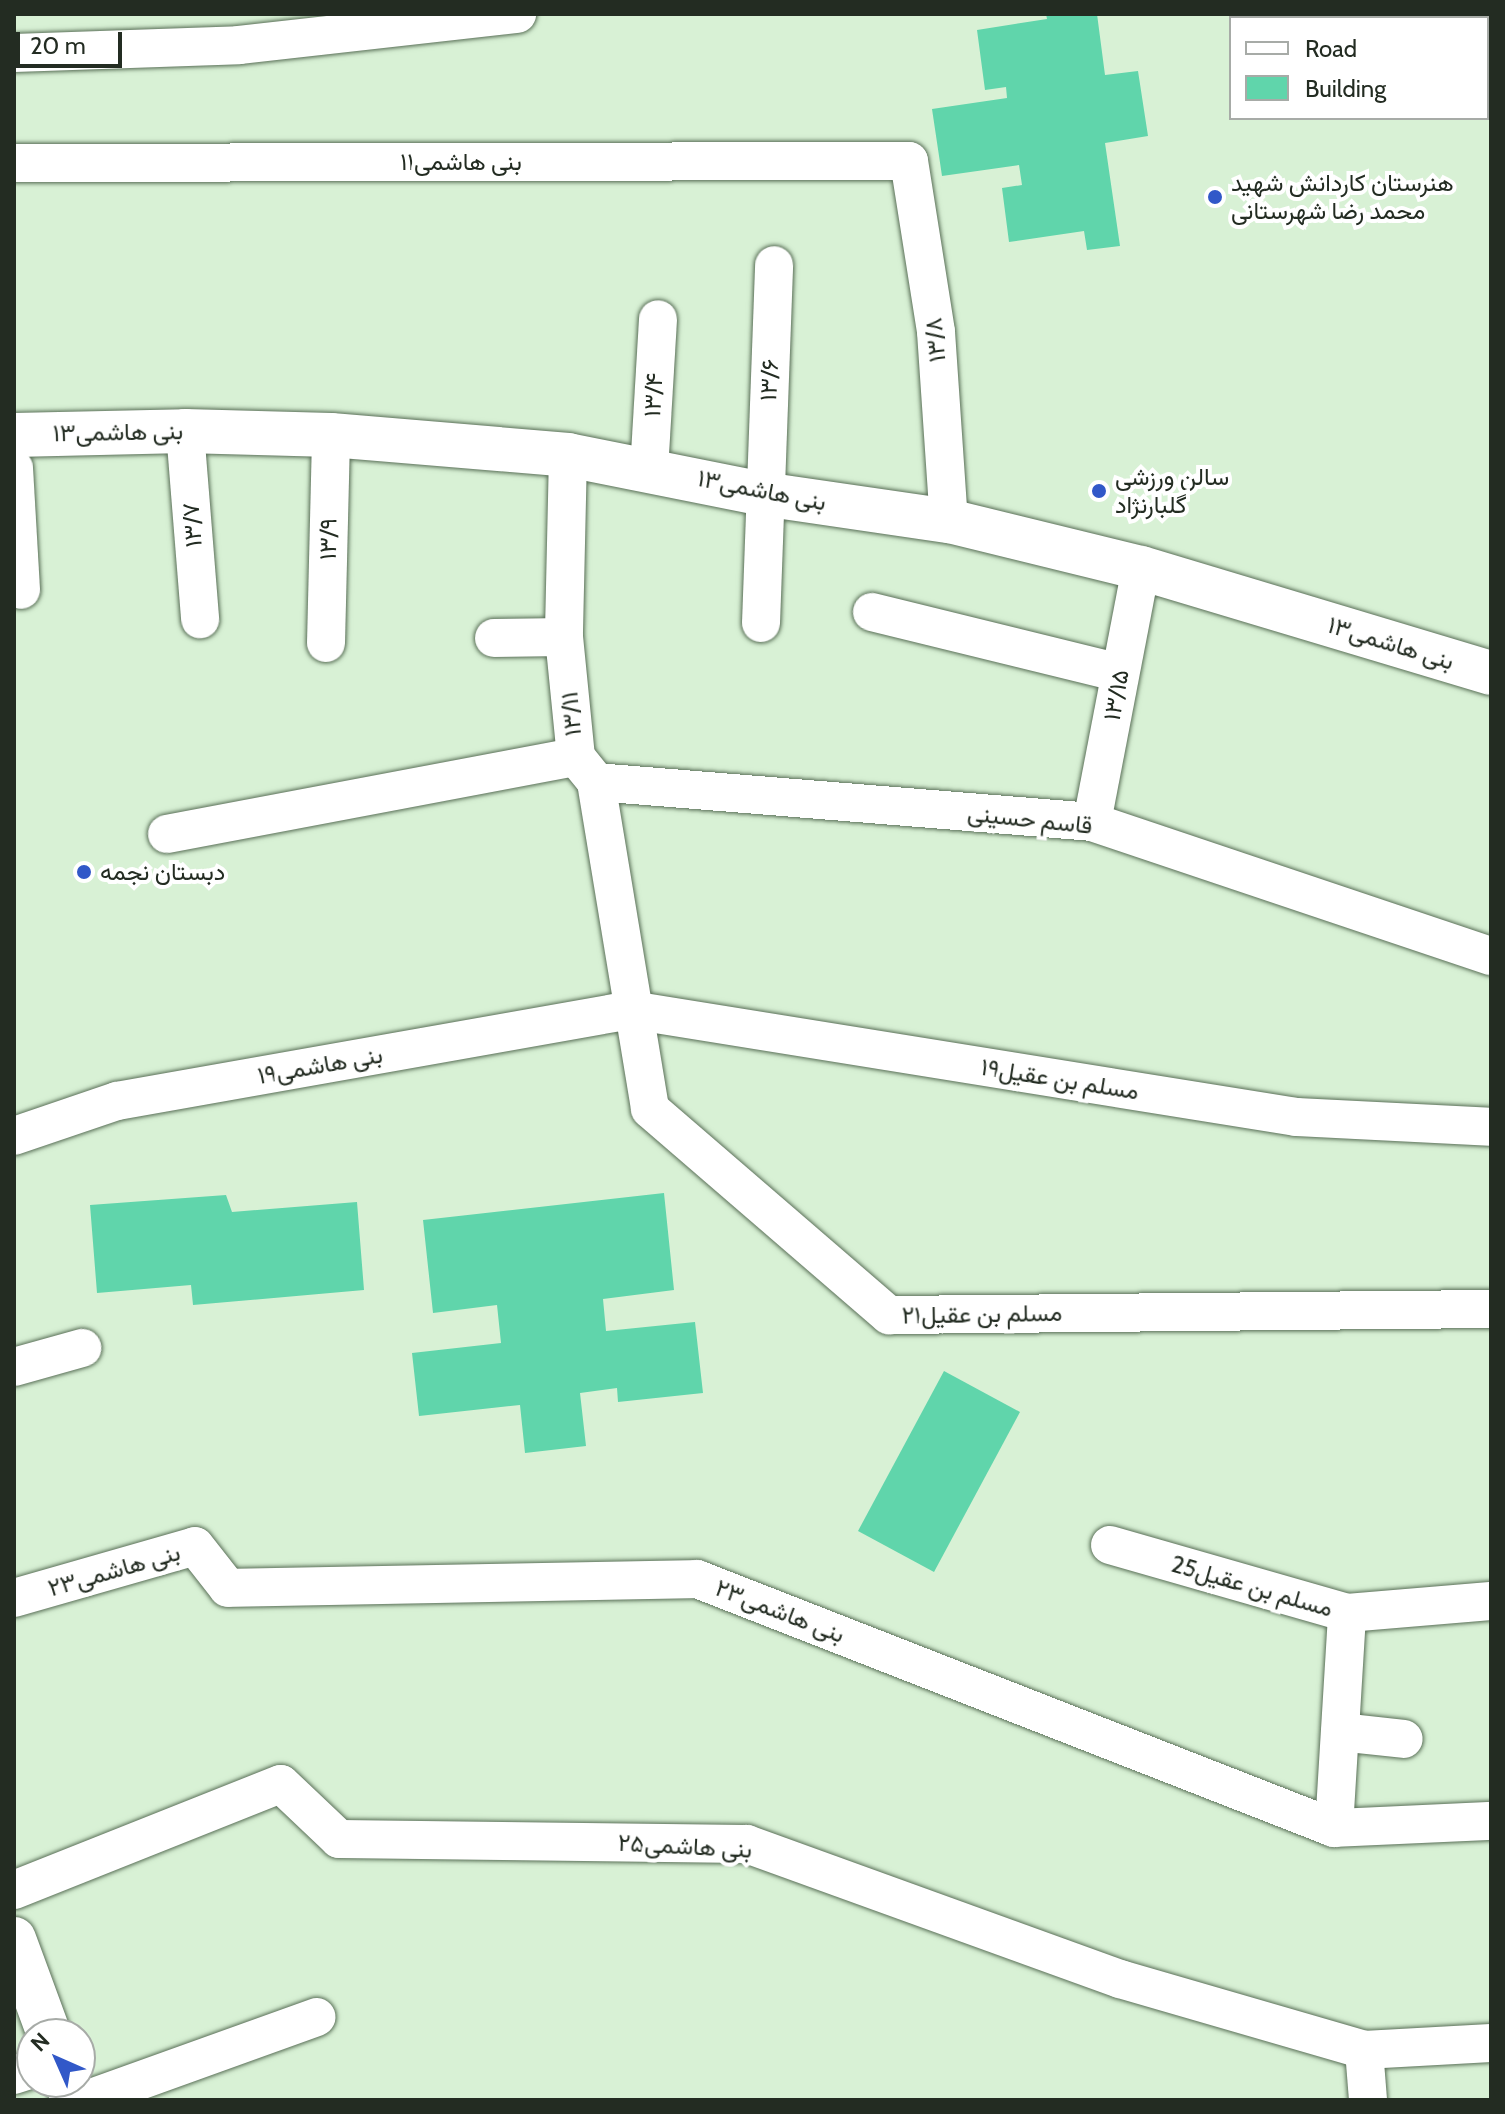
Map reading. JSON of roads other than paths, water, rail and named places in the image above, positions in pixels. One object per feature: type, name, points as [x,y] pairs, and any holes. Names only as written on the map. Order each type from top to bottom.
[{"type":"street","points":[[14,53],[239,45],[517,14]]},
{"type":"street","name":"بنی هاشمی۱۱","points":[[14,163],[909,161]]},
{"type":"street","name":"۱۳/۸","points":[[909,161],[936,332],[949,521]]},
{"type":"street","name":"۱۳/۶","points":[[761,623],[763,494],[774,265]]},
{"type":"street","name":"۱۳/۴","points":[[649,471],[658,319]]},
{"type":"street","name":"بنی هاشمی۱۳","points":[[14,435],[185,431],[331,435],[568,455],[763,494],[949,521],[1141,568],[1491,673]]},
{"type":"street","name":"۱۳/۷","points":[[185,431],[200,619]]},
{"type":"street","name":"۱۳/۹","points":[[326,643],[331,435]]},
{"type":"street","name":"۱۳/۱۱","points":[[568,455],[564,637],[631,1010]]},
{"type":"street","points":[[14,468],[21,590]]},
{"type":"street","name":"۱۳/۱۵","points":[[1092,822],[1141,568]]},
{"type":"street","points":[[872,612],[1120,673]]},
{"type":"street","points":[[494,638],[564,637]]},
{"type":"street","name":"قاسم حسینی","points":[[167,834],[586,770],[1092,822],[1491,956]]},
{"type":"street","name":"مسلم بن عقیل۱۹","points":[[631,1010],[1296,1117],[1491,1127]]},
{"type":"street","name":"بنی هاشمی۱۹","points":[[14,1136],[117,1101],[631,1010]]},
{"type":"street","name":"مسلم بن عقیل۲۱","points":[[631,1010],[650,1109],[889,1315],[1491,1309]]},
{"type":"street","points":[[14,1367],[82,1348]]},
{"type":"street","name":"مسلم بن عقیل25","points":[[1110,1545],[1347,1613],[1491,1601]]},
{"type":"street","name":"بنی هاشمی۲۳","points":[[14,1598],[195,1546],[228,1588],[697,1579],[1334,1828],[1491,1821]]},
{"type":"street","points":[[1334,1828],[1347,1613]]},
{"type":"street","points":[[1340,1732],[1404,1739]]},
{"type":"street","name":"بنی هاشمی۲۵","points":[[14,1890],[281,1784],[339,1839],[747,1844],[1120,1979],[1364,2050]]},
{"type":"street","points":[[14,1939],[43,2018]]},
{"type":"street","points":[[86,2100],[316,2017]]},
{"type":"street","points":[[1368,2100],[1364,2050],[1491,2043]]},
{"type":"place","name":"هنرستان کاردانش شهید محمد رضا شهرستانی","points":[[1215,197]]},
{"type":"place","name":"سالن ورزشی گلبارنژاد","points":[[1099,491]]},
{"type":"place","name":"دبستان نجمه","points":[[84,872]]}]
